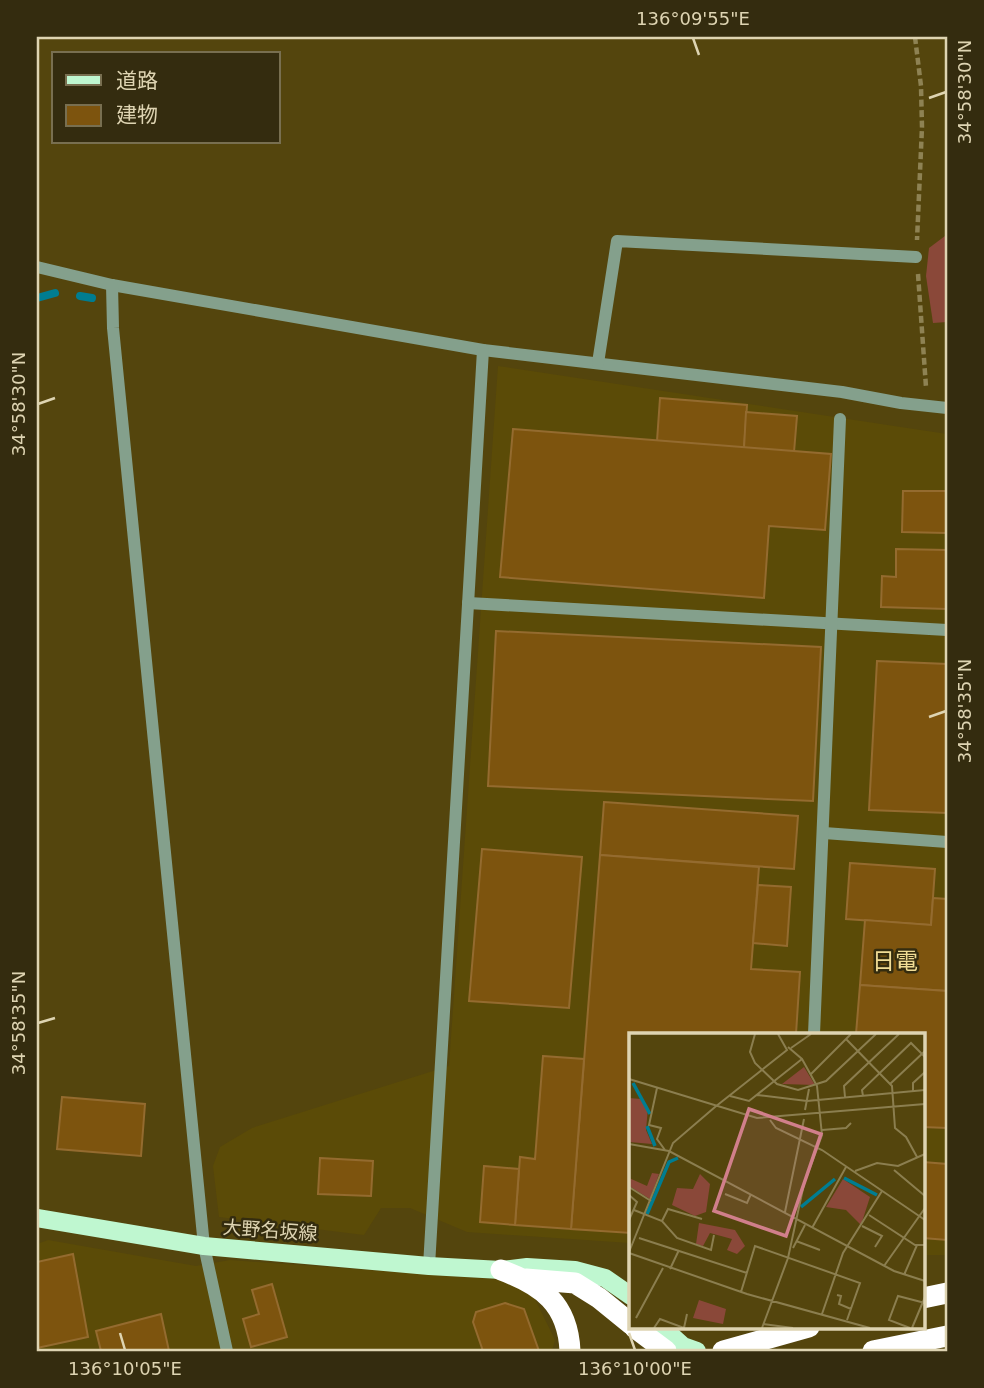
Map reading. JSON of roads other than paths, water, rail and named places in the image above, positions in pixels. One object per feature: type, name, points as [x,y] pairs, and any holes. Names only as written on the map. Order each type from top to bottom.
[{"type":"highway","points":[[501,1270],[526,1279],[545,1291],[559,1308],[570,1351]]},
{"type":"highway","points":[[526,1279],[575,1283],[629,1323]]},
{"type":"highway","points":[[925,1298],[947,1293]]},
{"type":"highway","points":[[636,1328],[666,1351]]},
{"type":"highway","points":[[723,1351],[805,1328]]},
{"type":"highway","points":[[873,1351],[947,1336]]},
{"type":"highway","points":[[937,1351],[947,1349]]},
{"type":"main road","name":"大野名坂線","points":[[37,1218],[204,1246],[429,1266],[575,1270],[606,1278],[629,1295]]},
{"type":"main road","points":[[663,1328],[683,1346],[697,1351]]},
{"type":"street","points":[[598,363],[617,241],[916,257]]},
{"type":"street","points":[[37,267],[112,285],[483,350],[828,390],[947,408]]},
{"type":"street","points":[[112,285],[113,328],[204,1246],[227,1351]]},
{"type":"street","points":[[429,1266],[483,350]]},
{"type":"street","points":[[814,1033],[840,419]]},
{"type":"street","points":[[468,603],[947,630]]},
{"type":"street","points":[[824,834],[947,842]]},
{"type":"waterway","points":[[37,298],[55,293]]},
{"type":"waterway","points":[[80,296],[92,298]]},
{"type":"district","name":"日電","points":[[895,961]]}]
